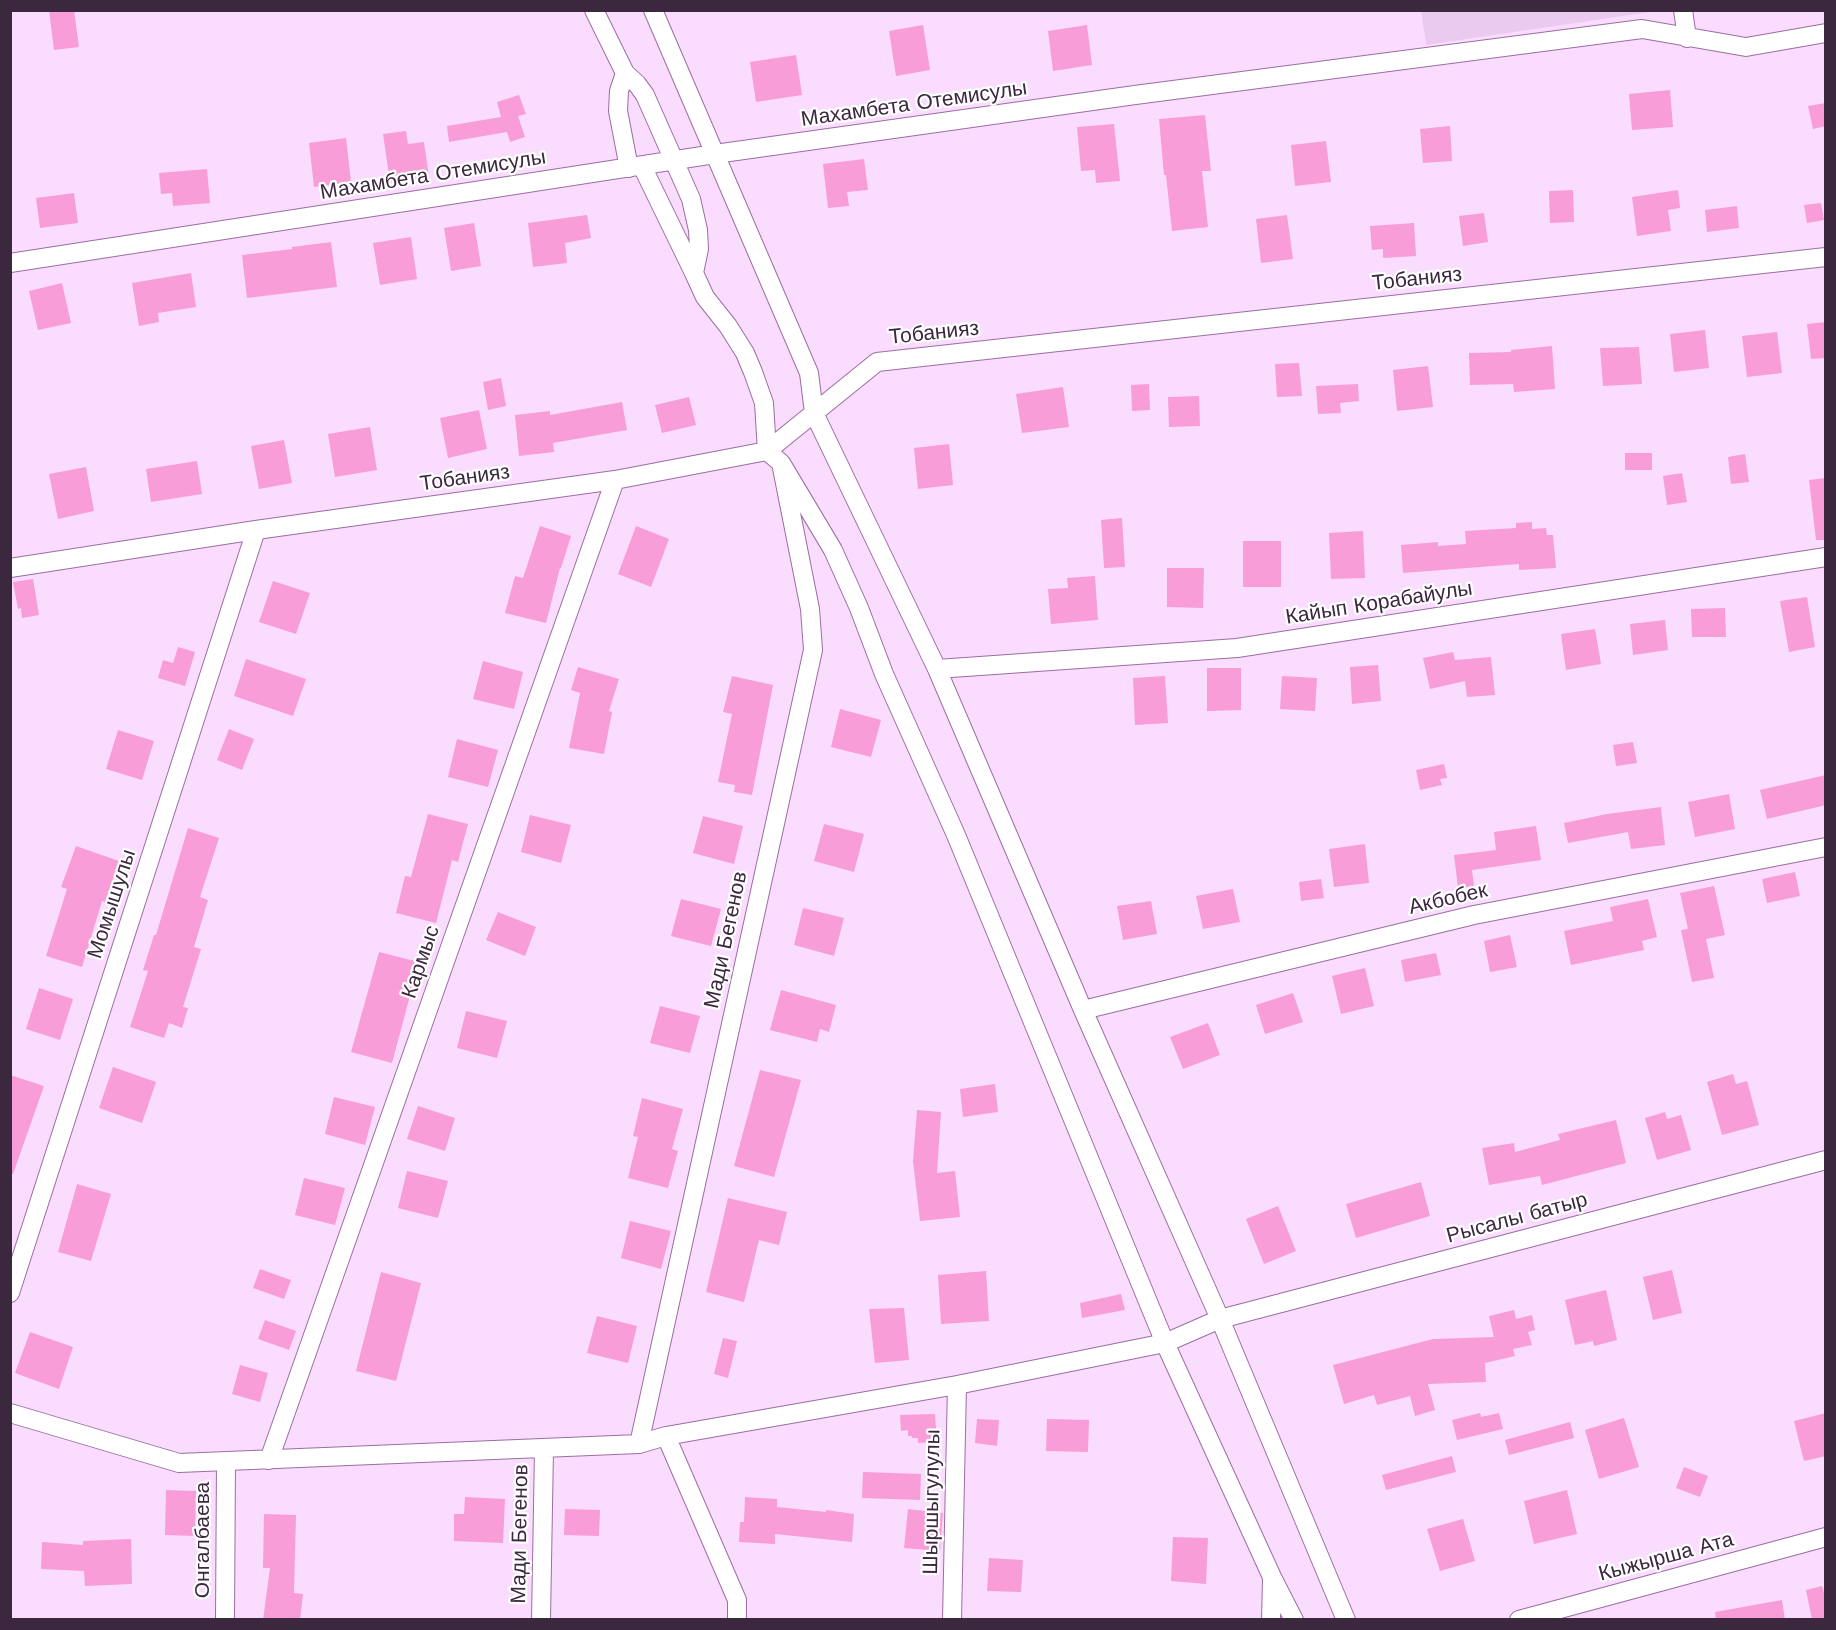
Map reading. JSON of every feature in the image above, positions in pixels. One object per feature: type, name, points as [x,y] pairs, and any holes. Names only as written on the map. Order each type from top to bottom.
[{"type":"street","points":[[594,10],[625,73],[638,84],[645,94],[691,199],[698,230],[699,249],[694,273]]},
{"type":"street","points":[[653,10],[809,373],[814,412],[937,669],[1083,1010],[1220,1319],[1346,1620]]},
{"type":"street","points":[[1683,10],[1687,38]]},
{"type":"street","name":"Махамбета Отемисулы","points":[[10,263],[715,154],[1123,97],[1642,29],[1746,47],[1826,33]]},
{"type":"street","name":"Мади Бегенов","points":[[625,73],[618,91],[618,111],[636,167],[705,297],[728,326],[745,353],[764,403],[774,457],[810,609],[813,650],[639,1444]]},
{"type":"street","name":"Тобанияз","points":[[10,568],[256,530],[774,457],[814,412],[877,362],[1826,257]]},
{"type":"street","points":[[774,457],[833,550],[859,608],[884,674],[956,835],[1165,1343],[1294,1620]]},
{"type":"street","name":"Кармыс","points":[[269,1460],[615,480]]},
{"type":"street","name":"Момышулы","points":[[10,1293],[256,530]]},
{"type":"street","name":"Кайып Корабайулы","points":[[937,669],[1237,648],[1826,557]]},
{"type":"street","name":"Акбобек","points":[[1083,1010],[1474,915],[1826,847]]},
{"type":"street","name":"Рысалы батыр","points":[[10,1413],[179,1463],[639,1444],[666,1436],[957,1385],[1165,1343],[1220,1319],[1826,1160]]},
{"type":"street","name":"Шыршыгулулы","points":[[952,1620],[957,1385]]},
{"type":"street","points":[[666,1436],[737,1600],[737,1620]]},
{"type":"street","name":"Мади Бегенов","points":[[541,1620],[544,1449]]},
{"type":"street","name":"Онгалбаева","points":[[225,1620],[226,1461]]},
{"type":"street","name":"Кыжырша Ата","points":[[1519,1620],[1826,1537]]},
{"type":"street","points":[[1271,1620],[1272,1577]]},
{"type":"shaded area","points":[[1421,10],[1657,10],[1657,11],[1426,45]]},
{"type":"building","points":[[49,10],[74,10],[79,47],[54,50]]},
{"type":"building","points":[[923,25],[930,70],[896,76],[889,31]]},
{"type":"building","points":[[1087,25],[1092,65],[1053,71],[1048,31]]},
{"type":"building","points":[[796,55],[802,95],[756,102],[750,62]]},
{"type":"building","points":[[1670,90],[1673,127],[1632,130],[1629,94]]},
{"type":"building","points":[[519,95],[526,114],[518,116],[525,137],[510,142],[507,132],[449,142],[447,126],[501,117],[497,102]]},
{"type":"building","points":[[1826,103],[1826,126],[1813,129],[1808,106]]},
{"type":"building","points":[[1205,115],[1211,171],[1202,171],[1208,227],[1172,231],[1159,119]]},
{"type":"building","points":[[1114,124],[1120,181],[1096,183],[1095,170],[1081,171],[1077,127]]},
{"type":"building","points":[[1450,126],[1452,161],[1423,163],[1420,129]]},
{"type":"building","points":[[406,131],[408,144],[424,142],[429,177],[390,182],[383,134]]},
{"type":"building","points":[[346,138],[351,182],[314,187],[309,143]]},
{"type":"building","points":[[1326,141],[1331,182],[1295,186],[1291,145]]},
{"type":"building","points":[[864,159],[868,190],[847,192],[849,206],[828,208],[823,164]]},
{"type":"building","points":[[207,169],[210,203],[173,206],[172,193],[161,194],[159,173]]},
{"type":"building","points":[[1573,190],[1574,222],[1550,223],[1549,191]]},
{"type":"building","points":[[1678,190],[1680,208],[1668,210],[1671,231],[1637,236],[1632,197]]},
{"type":"building","points":[[74,193],[78,223],[40,228],[36,198]]},
{"type":"building","points":[[1821,203],[1824,220],[1807,223],[1804,205]]},
{"type":"building","points":[[1737,206],[1739,228],[1707,232],[1705,210]]},
{"type":"building","points":[[1484,213],[1488,242],[1463,246],[1459,216]]},
{"type":"building","points":[[587,215],[591,238],[565,243],[567,263],[533,267],[528,223]]},
{"type":"building","points":[[1287,215],[1293,259],[1261,263],[1256,219]]},
{"type":"building","points":[[474,223],[481,266],[451,271],[444,228]]},
{"type":"building","points":[[1414,223],[1416,256],[1383,258],[1383,249],[1372,250],[1370,226]]},
{"type":"building","points":[[411,237],[417,279],[380,285],[373,243]]},
{"type":"building","points":[[331,242],[337,287],[247,298],[242,255]]},
{"type":"building","points":[[191,273],[196,307],[158,313],[159,322],[139,326],[132,283]]},
{"type":"building","points":[[62,283],[71,323],[38,330],[29,291]]},
{"type":"building","points":[[1826,322],[1826,358],[1811,359],[1807,324]]},
{"type":"building","points":[[1705,330],[1709,368],[1674,372],[1670,334]]},
{"type":"building","points":[[1777,332],[1782,373],[1747,377],[1742,336]]},
{"type":"building","points":[[1552,346],[1555,389],[1514,392],[1513,384],[1470,385],[1469,353],[1511,352],[1511,350]]},
{"type":"building","points":[[1639,347],[1642,384],[1603,386],[1600,348]]},
{"type":"building","points":[[1299,363],[1302,396],[1277,397],[1275,364]]},
{"type":"building","points":[[1428,366],[1433,407],[1397,411],[1393,370]]},
{"type":"building","points":[[501,378],[506,406],[488,410],[483,382]]},
{"type":"building","points":[[1149,384],[1150,410],[1132,411],[1131,385]]},
{"type":"building","points":[[1358,384],[1359,401],[1340,403],[1341,413],[1318,414],[1316,386]]},
{"type":"building","points":[[1063,387],[1069,427],[1022,433],[1016,394]]},
{"type":"building","points":[[1199,396],[1200,426],[1169,427],[1168,397]]},
{"type":"building","points":[[689,397],[696,425],[662,433],[655,405]]},
{"type":"building","points":[[622,402],[627,430],[553,443],[554,452],[519,456],[515,415],[550,411],[550,415]]},
{"type":"building","points":[[479,410],[487,449],[448,458],[440,418]]},
{"type":"building","points":[[370,427],[377,470],[335,477],[328,434]]},
{"type":"building","points":[[284,440],[292,483],[259,489],[251,446]]},
{"type":"building","points":[[949,444],[953,485],[918,489],[914,448]]},
{"type":"building","points":[[1625,453],[1652,453],[1652,470],[1625,470]]},
{"type":"building","points":[[1745,454],[1749,482],[1731,484],[1728,457]]},
{"type":"building","points":[[197,461],[202,494],[151,502],[146,469]]},
{"type":"building","points":[[86,467],[94,511],[58,519],[49,474]]},
{"type":"building","points":[[1682,473],[1687,502],[1667,505],[1663,476]]},
{"type":"building","points":[[1826,478],[1826,540],[1816,540],[1809,480]]},
{"type":"building","points":[[1122,518],[1125,567],[1104,568],[1101,520]]},
{"type":"building","points":[[1532,522],[1532,529],[1546,528],[1547,535],[1553,535],[1556,568],[1519,570],[1519,564],[1403,573],[1401,545],[1438,542],[1438,546],[1466,544],[1465,531],[1516,528],[1516,523]]},
{"type":"building","points":[[540,526],[571,536],[546,623],[505,613],[515,576],[523,578]]},
{"type":"building","points":[[636,526],[669,539],[651,587],[618,574]]},
{"type":"building","points":[[1363,531],[1365,578],[1331,579],[1329,533]]},
{"type":"building","points":[[1243,541],[1281,541],[1281,587],[1243,587]]},
{"type":"building","points":[[1167,568],[1204,568],[1203,608],[1167,607]]},
{"type":"building","points":[[1095,576],[1098,620],[1051,624],[1048,589],[1068,588],[1067,578]]},
{"type":"building","points":[[33,579],[39,615],[22,618],[13,582]]},
{"type":"building","points":[[273,581],[310,593],[296,634],[259,622]]},
{"type":"building","points":[[1807,597],[1815,647],[1789,652],[1780,601]]},
{"type":"building","points":[[1725,608],[1726,637],[1692,637],[1691,609]]},
{"type":"building","points":[[1665,620],[1668,650],[1633,655],[1630,624]]},
{"type":"building","points":[[1595,629],[1601,664],[1566,670],[1561,634]]},
{"type":"building","points":[[178,647],[195,652],[185,686],[158,678],[163,660],[173,663]]},
{"type":"building","points":[[1453,652],[1455,660],[1491,657],[1495,695],[1467,697],[1465,681],[1430,689],[1423,658]]},
{"type":"building","points":[[246,659],[306,679],[293,716],[234,696]]},
{"type":"building","points":[[483,661],[523,672],[514,709],[473,699]]},
{"type":"building","points":[[1378,665],[1381,701],[1352,704],[1350,667]]},
{"type":"building","points":[[578,667],[619,679],[609,711],[612,712],[604,754],[569,748],[580,693],[571,690]]},
{"type":"building","points":[[1207,668],[1241,668],[1241,710],[1207,711]]},
{"type":"building","points":[[732,676],[773,685],[752,795],[734,792],[735,785],[718,782],[732,714],[723,712]]},
{"type":"building","points":[[1165,676],[1168,723],[1135,725],[1133,678]]},
{"type":"building","points":[[1282,676],[1317,678],[1315,711],[1280,709]]},
{"type":"building","points":[[840,709],[881,720],[871,757],[831,747]]},
{"type":"building","points":[[229,729],[254,739],[242,770],[217,760]]},
{"type":"building","points":[[118,730],[154,741],[142,780],[106,769]]},
{"type":"building","points":[[457,739],[498,750],[488,787],[448,777]]},
{"type":"building","points":[[1633,742],[1637,763],[1616,766],[1613,745]]},
{"type":"building","points":[[1444,764],[1447,778],[1440,779],[1442,785],[1420,790],[1416,770]]},
{"type":"building","points":[[1826,775],[1826,805],[1767,819],[1760,790]]},
{"type":"building","points":[[1729,794],[1735,829],[1695,837],[1688,802]]},
{"type":"building","points":[[1661,807],[1665,845],[1631,849],[1628,832],[1568,843],[1564,823],[1607,814]]},
{"type":"building","points":[[428,814],[468,824],[458,862],[452,860],[436,923],[396,913],[405,876],[411,877]]},
{"type":"building","points":[[530,815],[571,825],[561,863],[521,852]]},
{"type":"building","points":[[703,816],[743,826],[734,864],[693,853]]},
{"type":"building","points":[[824,824],[864,834],[854,872],[814,861]]},
{"type":"building","points":[[1536,826],[1541,860],[1472,870],[1474,886],[1458,888],[1454,855],[1496,850],[1494,832]]},
{"type":"building","points":[[188,828],[219,838],[200,897],[208,900],[194,947],[201,949],[183,1007],[188,1008],[182,1028],[169,1023],[164,1038],[130,1027],[148,971],[143,970],[154,935],[156,935]]},
{"type":"building","points":[[1365,844],[1369,883],[1334,887],[1329,849]]},
{"type":"building","points":[[76,846],[119,861],[105,902],[102,901],[82,967],[46,956],[67,889],[61,887]]},
{"type":"building","points":[[1795,872],[1800,896],[1767,903],[1762,879]]},
{"type":"building","points":[[1321,879],[1324,898],[1301,901],[1299,882]]},
{"type":"building","points":[[1714,886],[1725,935],[1706,939],[1714,978],[1692,982],[1681,930],[1688,929],[1680,893]]},
{"type":"building","points":[[1233,889],[1240,922],[1203,929],[1196,896]]},
{"type":"building","points":[[681,899],[721,909],[711,946],[671,936]]},
{"type":"building","points":[[1648,899],[1657,937],[1642,941],[1644,950],[1571,965],[1564,931],[1613,921],[1610,907]]},
{"type":"building","points":[[1151,901],[1157,934],[1123,940],[1117,906]]},
{"type":"building","points":[[803,908],[844,918],[834,956],[794,945]]},
{"type":"building","points":[[498,912],[536,927],[525,956],[486,940]]},
{"type":"building","points":[[1510,935],[1517,967],[1490,972],[1484,941]]},
{"type":"building","points":[[379,952],[419,962],[392,1063],[351,1052]]},
{"type":"building","points":[[1436,953],[1441,975],[1405,982],[1401,960]]},
{"type":"building","points":[[1365,968],[1374,1006],[1341,1014],[1332,976]]},
{"type":"building","points":[[39,988],[73,999],[60,1040],[26,1029]]},
{"type":"building","points":[[781,990],[836,1005],[829,1032],[820,1029],[817,1042],[770,1030]]},
{"type":"building","points":[[1293,993],[1303,1022],[1265,1034],[1256,1005]]},
{"type":"building","points":[[660,1006],[700,1016],[690,1053],[650,1043]]},
{"type":"building","points":[[466,1011],[507,1021],[497,1058],[457,1048]]},
{"type":"building","points":[[1208,1023],[1220,1055],[1183,1069],[1170,1037]]},
{"type":"building","points":[[113,1067],[156,1082],[142,1123],[99,1108]]},
{"type":"building","points":[[760,1070],[801,1080],[774,1177],[734,1166]]},
{"type":"building","points":[[1733,1074],[1736,1084],[1747,1081],[1759,1125],[1722,1135],[1707,1082]]},
{"type":"building","points":[[10,1075],[44,1086],[13,1174],[10,1174]]},
{"type":"building","points":[[995,1084],[998,1112],[963,1117],[960,1089]]},
{"type":"building","points":[[334,1097],[375,1107],[365,1145],[325,1134]]},
{"type":"building","points":[[642,1098],[683,1109],[672,1149],[678,1151],[668,1188],[628,1178],[638,1137],[633,1136]]},
{"type":"building","points":[[418,1106],[455,1118],[445,1151],[407,1139]]},
{"type":"building","points":[[917,1110],[941,1112],[937,1173],[955,1171],[960,1217],[920,1221],[913,1161]]},
{"type":"building","points":[[1665,1112],[1667,1119],[1681,1115],[1691,1150],[1657,1160],[1645,1118]]},
{"type":"building","points":[[1616,1120],[1626,1163],[1542,1185],[1540,1176],[1489,1185],[1482,1148],[1514,1143],[1515,1152],[1560,1140],[1558,1134]]},
{"type":"building","points":[[407,1171],[448,1181],[438,1218],[398,1208]]},
{"type":"building","points":[[304,1178],[345,1188],[335,1225],[295,1215]]},
{"type":"building","points":[[1421,1182],[1430,1216],[1356,1238],[1346,1204]]},
{"type":"building","points":[[77,1184],[111,1194],[91,1261],[58,1252]]},
{"type":"building","points":[[728,1198],[787,1212],[779,1245],[759,1240],[744,1302],[706,1292]]},
{"type":"building","points":[[1278,1206],[1296,1251],[1264,1264],[1246,1219]]},
{"type":"building","points":[[630,1221],[671,1231],[661,1269],[621,1258]]},
{"type":"building","points":[[260,1269],[291,1280],[284,1299],[253,1288]]},
{"type":"building","points":[[1672,1270],[1682,1313],[1653,1320],[1643,1277]]},
{"type":"building","points":[[986,1271],[989,1321],[941,1324],[938,1275]]},
{"type":"building","points":[[381,1272],[421,1283],[396,1381],[356,1371]]},
{"type":"building","points":[[1606,1290],[1617,1340],[1594,1346],[1593,1341],[1575,1345],[1565,1300]]},
{"type":"building","points":[[1121,1294],[1125,1310],[1082,1318],[1080,1303]]},
{"type":"building","points":[[904,1308],[909,1360],[875,1363],[869,1309]]},
{"type":"building","points":[[1514,1310],[1516,1319],[1532,1315],[1535,1330],[1528,1332],[1532,1345],[1513,1349],[1515,1356],[1485,1363],[1486,1382],[1428,1384],[1435,1410],[1415,1416],[1410,1396],[1377,1405],[1374,1395],[1344,1404],[1333,1365],[1433,1339],[1494,1337],[1489,1316]]},
{"type":"building","points":[[597,1316],[637,1326],[628,1363],[587,1353]]},
{"type":"building","points":[[265,1320],[296,1331],[289,1350],[258,1339]]},
{"type":"building","points":[[30,1332],[73,1347],[59,1389],[15,1373]]},
{"type":"building","points":[[723,1338],[737,1341],[728,1378],[714,1374]]},
{"type":"building","points":[[240,1365],[268,1373],[260,1402],[232,1394]]},
{"type":"building","points":[[1480,1413],[1481,1417],[1499,1413],[1503,1429],[1457,1440],[1452,1420]]},
{"type":"building","points":[[1826,1413],[1826,1456],[1804,1461],[1794,1421]]},
{"type":"building","points":[[935,1414],[937,1442],[918,1443],[918,1438],[908,1436],[908,1430],[901,1431],[900,1415]]},
{"type":"building","points":[[1624,1418],[1639,1467],[1599,1479],[1585,1430]]},
{"type":"building","points":[[977,1419],[999,1420],[997,1446],[975,1443]]},
{"type":"building","points":[[1047,1419],[1089,1420],[1088,1452],[1046,1451]]},
{"type":"building","points":[[1570,1422],[1574,1438],[1509,1455],[1505,1440]]},
{"type":"building","points":[[1452,1456],[1456,1472],[1386,1490],[1382,1475]]},
{"type":"building","points":[[1684,1467],[1708,1476],[1700,1497],[1676,1488]]},
{"type":"building","points":[[863,1472],[921,1474],[920,1500],[862,1498]]},
{"type":"building","points":[[166,1490],[196,1491],[195,1536],[165,1535]]},
{"type":"building","points":[[1567,1490],[1577,1534],[1534,1544],[1524,1501]]},
{"type":"building","points":[[465,1497],[505,1499],[503,1543],[454,1541],[454,1514],[464,1514]]},
{"type":"building","points":[[745,1497],[777,1499],[777,1507],[854,1514],[852,1542],[775,1534],[775,1544],[739,1542],[740,1522],[744,1522]]},
{"type":"building","points":[[565,1509],[600,1510],[599,1536],[564,1535]]},
{"type":"building","points":[[908,1509],[943,1513],[940,1551],[904,1548]]},
{"type":"building","points":[[264,1514],[296,1515],[294,1593],[303,1594],[300,1620],[263,1620],[270,1568],[263,1568]]},
{"type":"building","points":[[1463,1519],[1475,1561],[1440,1571],[1427,1529]]},
{"type":"building","points":[[1173,1537],[1208,1538],[1206,1584],[1171,1581]]},
{"type":"building","points":[[131,1539],[132,1584],[85,1586],[84,1571],[41,1569],[42,1542],[83,1545],[83,1541]]},
{"type":"building","points":[[989,1558],[1023,1560],[1021,1592],[987,1591]]},
{"type":"building","points":[[1822,1586],[1826,1599],[1826,1620],[1812,1620],[1806,1590]]},
{"type":"building","points":[[1782,1600],[1785,1620],[1716,1620],[1715,1612]]}]
